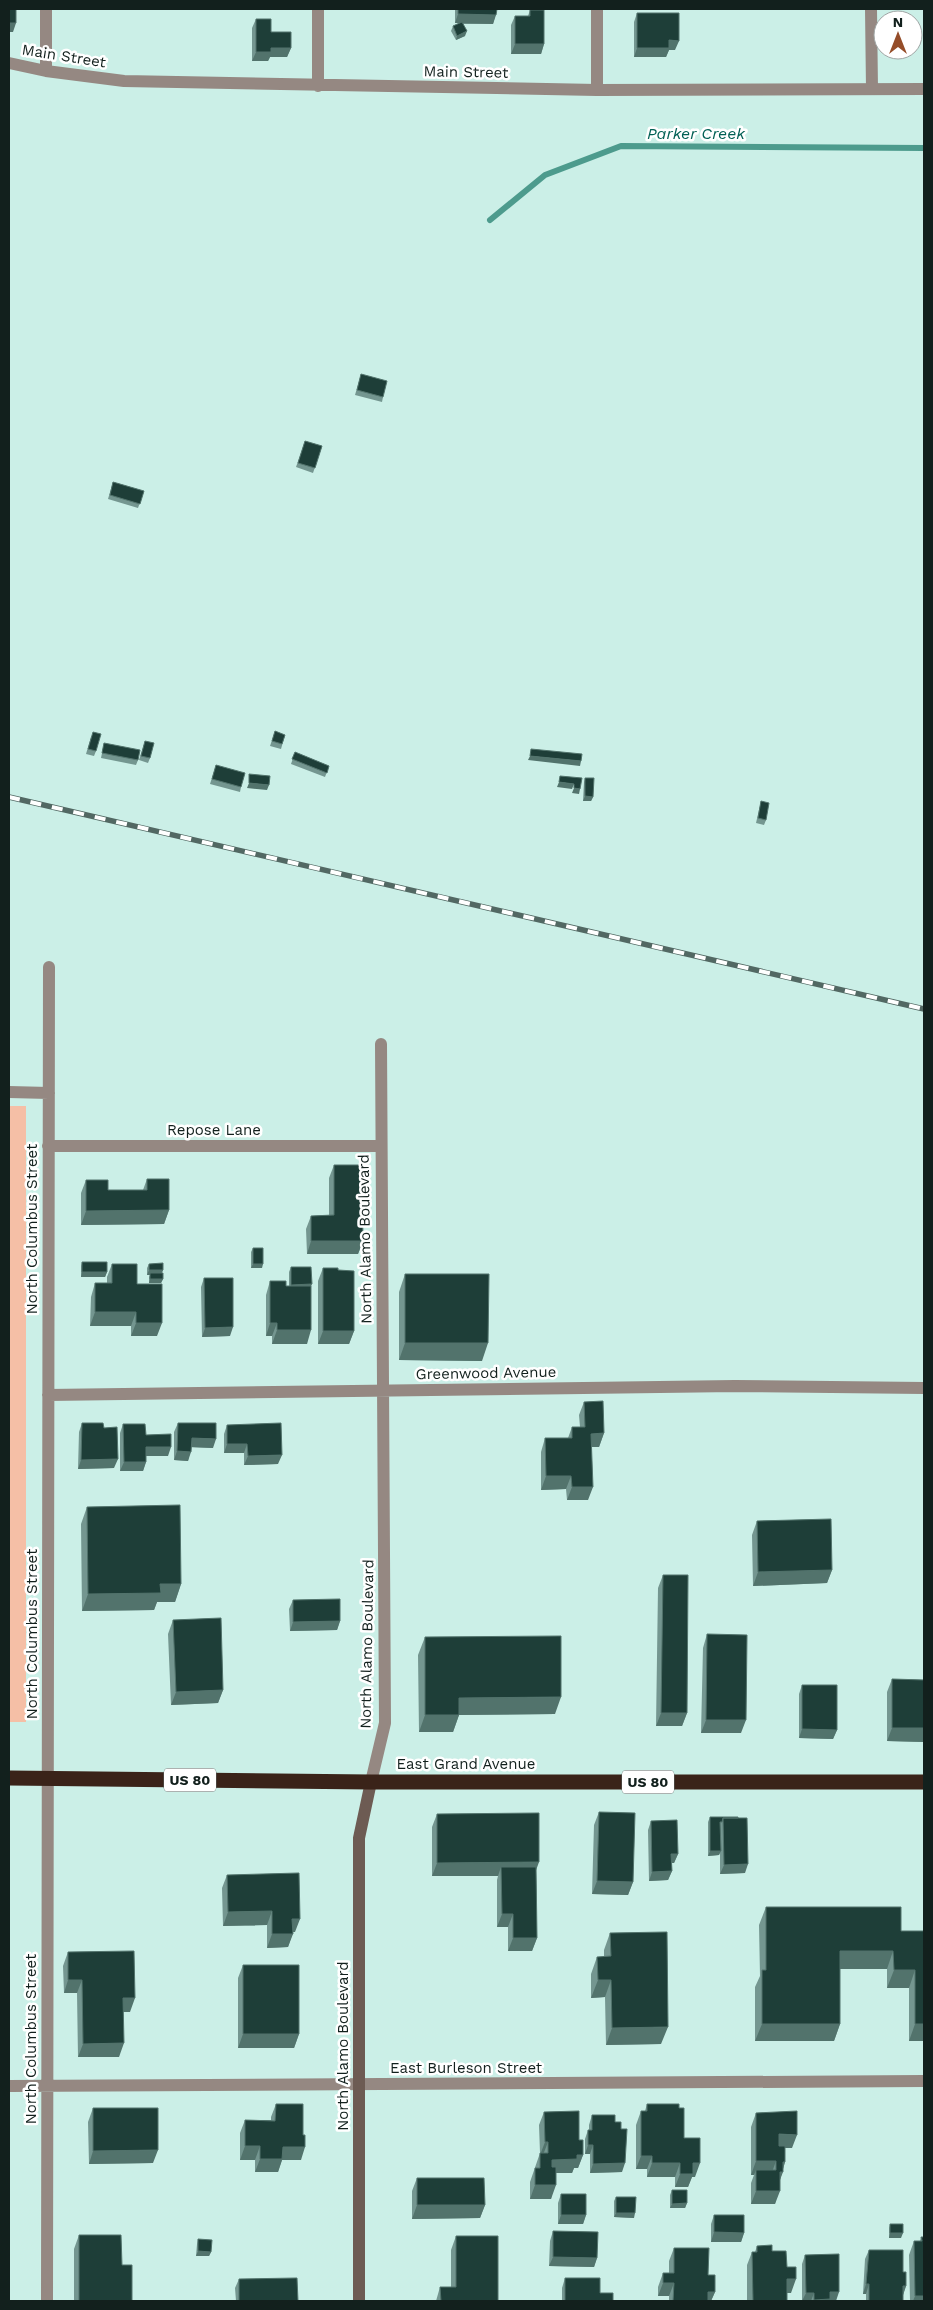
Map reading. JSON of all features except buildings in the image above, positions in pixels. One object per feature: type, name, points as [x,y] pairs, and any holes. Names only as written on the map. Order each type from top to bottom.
[{"type":"highway","name":"East Grand Avenue","points":[[9,1778],[371,1782],[924,1782]]},
{"type":"street","points":[[46,9],[46,71]]},
{"type":"street","points":[[318,9],[318,86]]},
{"type":"street","points":[[597,9],[597,90]]},
{"type":"street","points":[[871,9],[872,90]]},
{"type":"street","name":"Main Street","points":[[9,63],[46,71],[124,82],[597,90],[924,89]]},
{"type":"street","name":"North Columbus Street","points":[[47,2301],[48,967]]},
{"type":"street","name":"North Alamo Boulevard","points":[[359,2301],[359,1838],[385,1723],[384,1390],[380,1146],[381,1044]]},
{"type":"street","points":[[9,1092],[48,1093]]},
{"type":"street","name":"Repose Lane","points":[[48,1146],[380,1146]]},
{"type":"street","name":"Greenwood Avenue","points":[[48,1395],[736,1386],[924,1388]]},
{"type":"street","name":"East Burleson Street","points":[[9,2086],[924,2081]]},
{"type":"shaded area","points":[[9,1106],[26,1106],[26,1722],[9,1722]]},
{"type":"waterway","name":"Parker Creek","points":[[490,220],[545,175],[621,146],[924,148]]},
{"type":"railway","points":[[9,797],[924,1009]]}]
